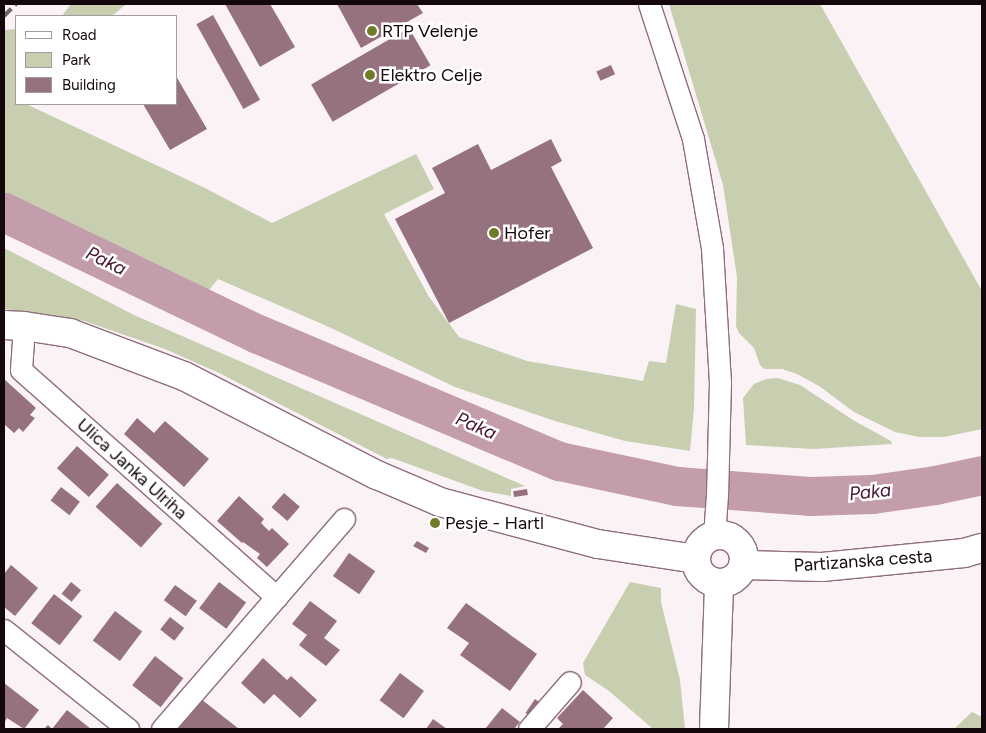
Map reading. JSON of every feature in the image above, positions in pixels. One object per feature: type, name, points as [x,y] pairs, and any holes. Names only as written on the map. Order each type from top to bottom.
[{"type":"main road","points":[[14,326],[70,333],[184,376],[377,475],[440,502],[598,544],[696,559]]},
{"type":"main road","points":[[714,536],[730,538],[736,542],[743,557],[743,565],[733,578],[719,583],[705,578],[697,566],[696,559],[700,545],[714,536]]},
{"type":"main road","name":"Partizanska cesta","points":[[743,565],[822,566],[964,554],[982,548]]},
{"type":"main road","points":[[714,729],[719,583]]},
{"type":"street","points":[[649,4],[693,140],[712,248],[720,382],[719,447],[714,536]]},
{"type":"street","name":"Ulica Janka Ulriha","points":[[14,326],[21,370],[277,597]]},
{"type":"street","points":[[162,729],[344,519]]},
{"type":"street","points":[[4,630],[128,729]]},
{"type":"street","points":[[529,729],[570,682]]},
{"type":"green space","points":[[71,4],[126,4],[113,15],[63,15]]},
{"type":"green space","points":[[669,4],[820,4],[982,291],[982,429],[944,437],[919,437],[895,432],[854,412],[819,386],[797,374],[782,369],[764,369],[760,365],[754,348],[739,333],[736,326],[737,277],[723,185]]},
{"type":"green space","points":[[15,29],[15,105],[28,105],[205,188],[272,223],[416,154],[434,189],[384,214],[429,297],[459,337],[527,361],[643,381],[649,361],[666,363],[676,304],[696,309],[694,409],[690,451],[625,441],[555,421],[455,387],[329,327],[218,279],[204,296],[4,195],[4,30]]},
{"type":"green space","points":[[4,248],[134,315],[525,486],[511,489],[511,496],[483,491],[392,458],[387,459],[219,373],[165,349],[84,321],[4,309]]},
{"type":"green space","points":[[778,378],[800,385],[853,420],[891,441],[892,444],[814,449],[746,445],[743,398],[754,384],[766,379]]},
{"type":"green space","points":[[630,582],[661,588],[661,602],[680,680],[685,729],[653,729],[609,691],[585,675],[583,663]]},
{"type":"green space","points":[[972,712],[982,717],[982,729],[954,729]]},
{"type":"building","points":[[225,4],[270,4],[295,47],[260,67]]},
{"type":"building","name":"RTP Velenje","points":[[337,4],[417,4],[423,13],[361,48]]},
{"type":"building","points":[[213,15],[260,100],[243,109],[196,24]]},
{"type":"building","name":"Elektro Celje","points":[[409,28],[430,65],[333,122],[311,84]]},
{"type":"building","points":[[611,65],[615,74],[600,81],[596,72]]},
{"type":"building","points":[[178,79],[207,129],[170,150],[144,105],[178,105]]},
{"type":"building","name":"Hofer","points":[[551,139],[562,161],[551,167],[593,248],[449,323],[395,219],[445,193],[432,168],[478,144],[491,170]]},
{"type":"building","points":[[4,379],[36,408],[30,415],[35,418],[23,432],[19,428],[14,433],[4,424]]},
{"type":"building","points":[[137,418],[154,433],[165,421],[209,459],[184,487],[124,434]]},
{"type":"building","points":[[77,446],[109,475],[89,497],[57,468]]},
{"type":"building","points":[[117,483],[162,524],[141,548],[96,507]]},
{"type":"building","points":[[61,487],[80,502],[69,515],[51,500]]},
{"type":"building","points":[[527,489],[528,495],[514,497],[513,491]]},
{"type":"building","points":[[284,493],[300,507],[287,521],[272,507]]},
{"type":"building","points":[[239,496],[264,519],[261,523],[269,531],[272,528],[289,544],[267,567],[257,558],[260,554],[242,543],[217,521]]},
{"type":"building","points":[[417,541],[429,548],[426,553],[413,546]]},
{"type":"building","points":[[349,553],[375,571],[359,594],[333,576]]},
{"type":"building","points":[[11,565],[38,588],[15,616],[4,607],[4,574]]},
{"type":"building","points":[[71,582],[81,590],[72,602],[62,594]]},
{"type":"building","points":[[219,582],[246,602],[226,629],[199,608]]},
{"type":"building","points":[[175,585],[197,601],[186,616],[164,600]]},
{"type":"building","points":[[54,594],[82,616],[60,645],[31,623]]},
{"type":"building","points":[[310,601],[337,621],[324,638],[340,650],[326,666],[299,645],[307,635],[292,624]]},
{"type":"building","points":[[466,603],[537,654],[510,691],[460,655],[469,643],[447,628]]},
{"type":"building","points":[[115,611],[142,631],[120,661],[93,641]]},
{"type":"building","points":[[170,617],[184,628],[174,641],[160,630]]},
{"type":"building","points":[[155,656],[183,678],[161,707],[132,685]]},
{"type":"building","points":[[263,658],[287,680],[291,676],[317,700],[300,718],[274,694],[264,704],[241,683]]},
{"type":"building","points":[[400,673],[424,691],[403,718],[380,700]]},
{"type":"building","points":[[4,683],[39,710],[24,729],[7,718],[4,723]]},
{"type":"building","points":[[583,690],[613,718],[603,729],[558,729],[563,724],[557,718]]},
{"type":"building","points":[[201,699],[239,729],[182,729],[179,727]]},
{"type":"building","points":[[535,699],[541,703],[531,717],[525,713]]},
{"type":"building","points":[[502,708],[520,722],[514,729],[485,729]]},
{"type":"building","points":[[67,710],[91,729],[52,729]]},
{"type":"building","points":[[433,719],[447,729],[426,729]]},
{"type":"building","points":[[48,725],[52,729],[44,729]]},
{"type":"waterway","name":"Paka","points":[[4,212],[258,334],[559,461],[677,486],[809,496],[872,494],[935,485],[982,475]]},
{"type":"railway","points":[[4,16],[16,4]]},
{"type":"place","name":"RTP Velenje","points":[[372,31]]},
{"type":"place","name":"Elektro Celje","points":[[370,75]]},
{"type":"place","name":"Hofer","points":[[494,233]]},
{"type":"place","name":"Pesje - Hartl","points":[[435,523]]}]
